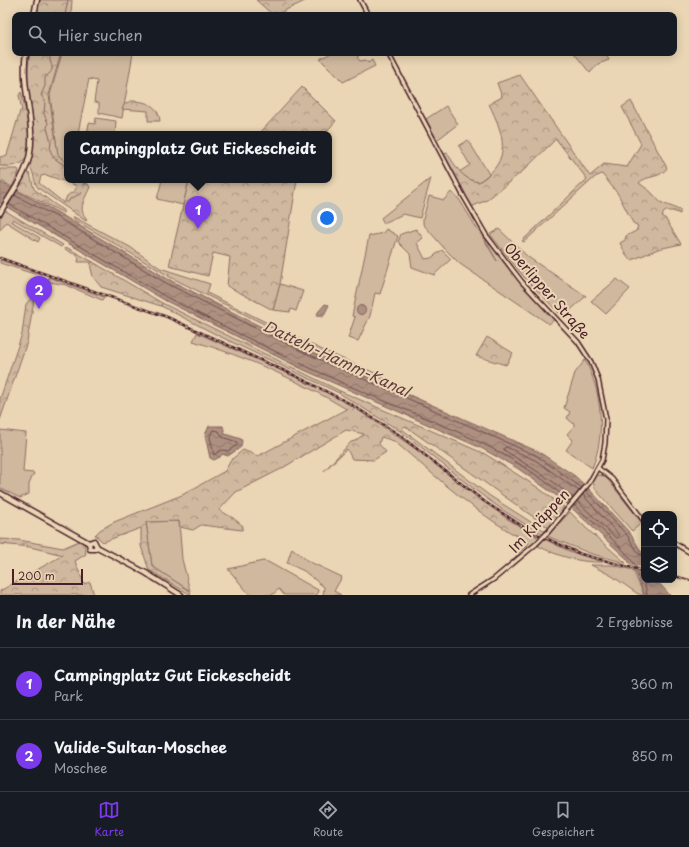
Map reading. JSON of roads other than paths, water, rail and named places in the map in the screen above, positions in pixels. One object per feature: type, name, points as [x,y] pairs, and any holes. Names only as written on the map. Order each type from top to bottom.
[{"type":"main road","points":[[35,12],[37,0]]},
{"type":"main road","points":[[1,211],[25,168],[30,148],[31,127],[24,81],[26,56]]},
{"type":"main road","points":[[0,493],[89,543],[94,541],[97,547],[146,573],[181,595]]},
{"type":"street","points":[[360,0],[366,12]]},
{"type":"street","name":"Oberlipper Straße","points":[[390,56],[467,203],[486,235],[522,282],[572,334],[591,362],[603,394],[606,419],[604,452],[598,468]]},
{"type":"street","points":[[598,468],[612,479],[641,517]]},
{"type":"street","name":"Im Knäppen","points":[[469,595],[494,579],[536,544],[567,510],[589,483],[598,468]]},
{"type":"street","points":[[677,545],[689,552]]},
{"type":"water","points":[[0,182],[57,212],[168,279],[305,349],[539,452],[575,476],[630,533],[641,551],[641,583],[659,583],[670,595],[644,595],[637,575],[627,559],[564,501],[517,468],[481,448],[304,370],[166,301],[0,203]]},
{"type":"water","points":[[325,304],[329,305],[323,317],[317,316],[318,312]]},
{"type":"water","points":[[361,305],[366,310],[361,315],[356,310]]},
{"type":"water","points":[[209,426],[223,426],[225,434],[241,439],[241,447],[228,456],[222,454],[214,460],[210,458],[205,435]]},
{"type":"waterway","points":[[66,12],[68,0]]},
{"type":"waterway","points":[[50,56],[52,69],[45,77],[45,86],[41,95],[45,101],[44,114],[48,123],[47,128],[51,142],[50,150],[54,158],[64,165]]},
{"type":"waterway","points":[[68,202],[70,199],[80,194],[85,183]]},
{"type":"railway","points":[[0,258],[167,317],[298,377],[349,403],[398,434],[485,502],[530,531],[581,554],[641,570]]},
{"type":"railway","points":[[677,577],[689,580]]},
{"type":"place","name":"Campingplatz Gut Eickescheidt","points":[[198,229]]},
{"type":"place","name":"Valide-Sultan-Moschee","points":[[39,309]]},
{"type":"water label","name":"Datteln-Hamm-Kanal","points":[[336,359]]}]
